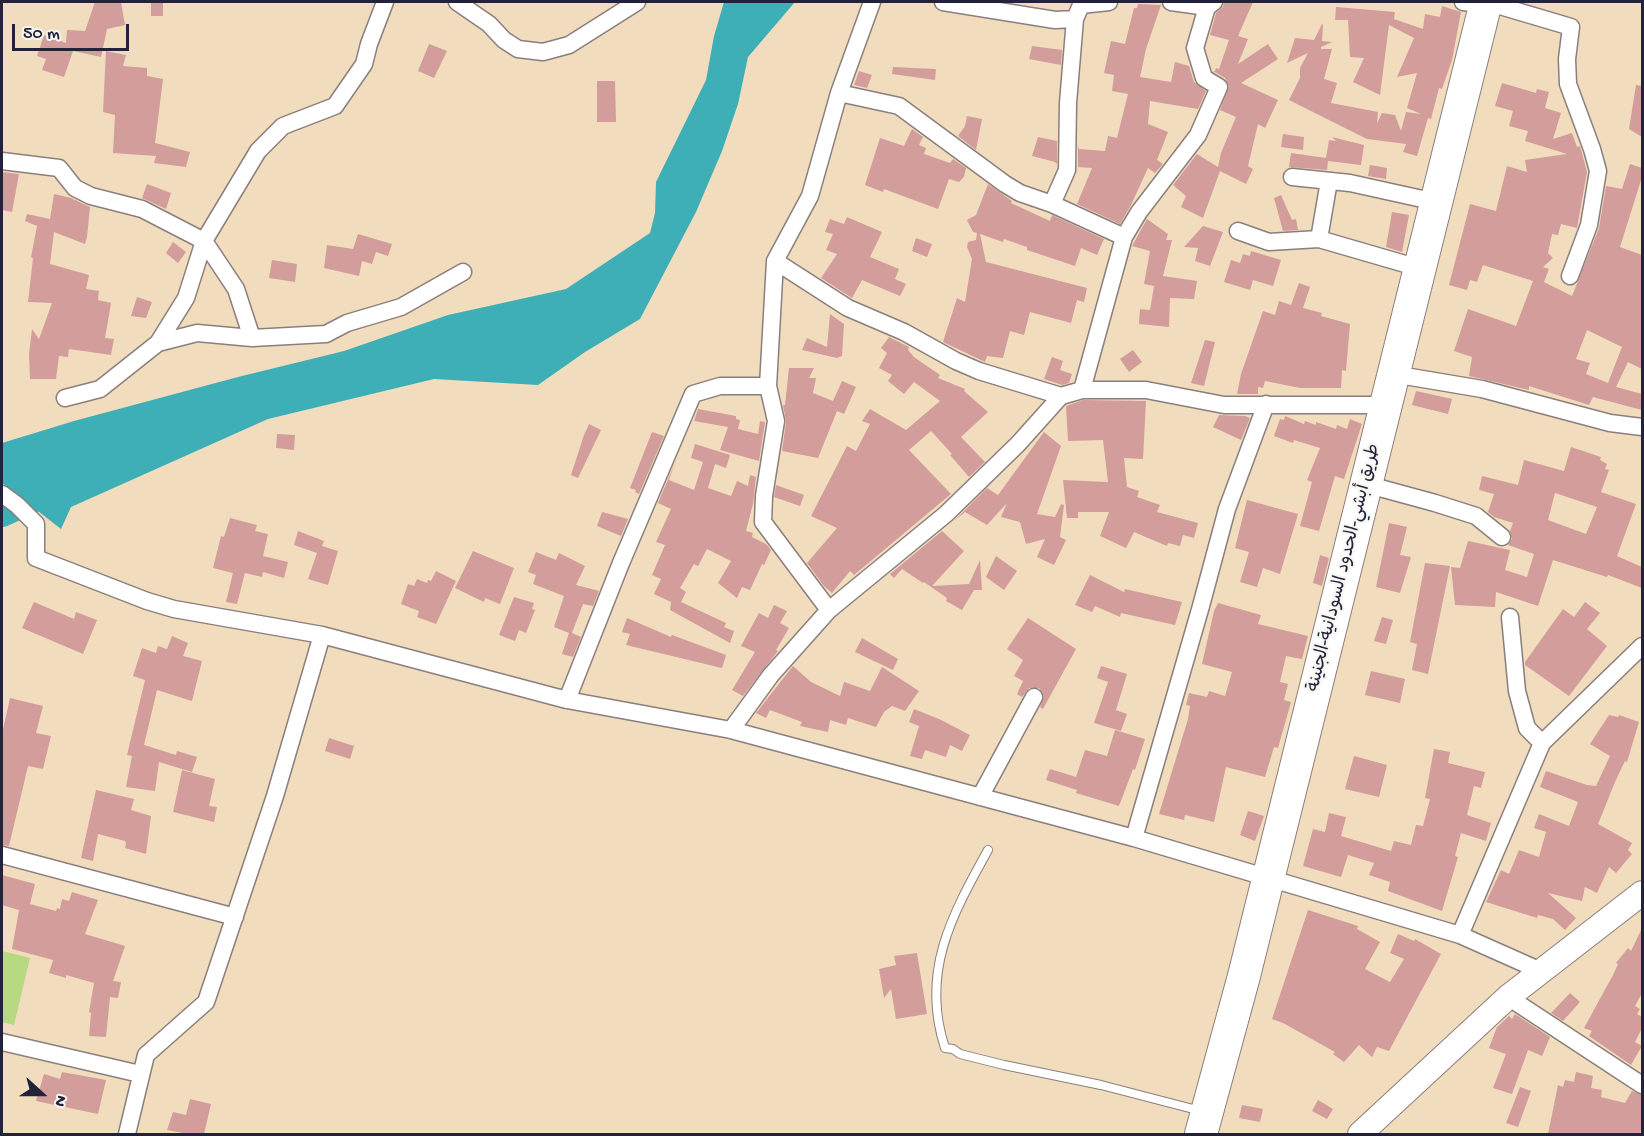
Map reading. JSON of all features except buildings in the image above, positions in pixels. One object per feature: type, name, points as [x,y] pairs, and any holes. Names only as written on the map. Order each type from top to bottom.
[{"type":"highway","name":"طريق أبشي-الحدود السودانية-الجنينة","points":[[1210,1125],[1251,978],[1394,406],[1419,268],[1487,3]]},
{"type":"highway","points":[[1401,375],[1487,3]]},
{"type":"highway","points":[[1274,879],[1380,488],[1394,406]]},
{"type":"street","points":[[65,398],[100,389],[158,343],[186,298],[204,241],[258,151],[283,126],[335,106],[364,64],[385,2]]},
{"type":"street","points":[[456,2],[489,24],[504,40],[518,49],[543,52],[569,45],[637,2]]},
{"type":"street","points":[[830,610],[763,522],[764,496],[776,421],[768,386],[775,261],[810,196],[839,93],[872,2]]},
{"type":"street","points":[[943,2],[1054,20],[1075,19]]},
{"type":"street","points":[[1052,204],[1067,170],[1068,103],[1075,19],[1081,5],[1109,2]]},
{"type":"street","points":[[1082,390],[1124,237],[1139,212],[1198,135],[1219,87],[1204,78],[1195,48],[1210,4],[1171,2]]},
{"type":"street","points":[[1487,3],[1571,27],[1567,59],[1568,84],[1598,171],[1589,225],[1570,276]]},
{"type":"street","points":[[839,93],[899,106],[1020,193],[1052,204],[1124,237]]},
{"type":"street","points":[[2,161],[59,168],[75,188],[91,196],[142,209],[204,241],[236,289],[252,338]]},
{"type":"street","points":[[1292,177],[1397,192],[1436,202]]},
{"type":"street","points":[[1319,239],[1329,181]]},
{"type":"street","points":[[1238,231],[1269,242],[1319,239],[1419,268]]},
{"type":"street","points":[[775,261],[848,308],[904,332],[956,361],[1061,396]]},
{"type":"street","points":[[158,343],[197,333],[252,338],[326,334],[347,322],[401,307],[463,272]]},
{"type":"street","points":[[1401,375],[1482,389],[1610,423],[1642,426]]},
{"type":"street","points":[[567,700],[621,563],[693,394],[720,386],[768,386]]},
{"type":"street","points":[[731,730],[771,675],[830,610],[946,514],[1018,444],[1061,396],[1082,390],[1146,390],[1224,405],[1394,406]]},
{"type":"street","points":[[1134,838],[1227,509],[1266,405]]},
{"type":"street","points":[[1380,488],[1476,516],[1502,537]]},
{"type":"street","points":[[2,494],[36,524],[36,558],[147,601],[174,609],[322,635],[567,700],[731,730],[1134,838],[1274,879],[1460,935],[1541,971]]},
{"type":"street","points":[[1510,617],[1517,691],[1527,728],[1542,743]]},
{"type":"street","points":[[127,1134],[146,1055],[206,1002],[275,796],[322,635]]},
{"type":"street","points":[[1460,935],[1542,743],[1642,646]]},
{"type":"street","points":[[980,797],[1034,697]]},
{"type":"street","points":[[2,855],[235,917]]},
{"type":"street","points":[[1360,1134],[1508,997],[1642,893]]},
{"type":"street","points":[[1508,997],[1642,1085]]},
{"type":"street","points":[[2,1042],[140,1074]]},
{"type":"lane","points":[[988,850],[957,907],[942,947],[936,980],[939,1030],[945,1048],[971,1057],[1101,1085],[1210,1125]]},
{"type":"green space","points":[[2,951],[30,958],[14,1025],[2,1022]]},
{"type":"water","points":[[724,2],[795,2],[748,57],[738,104],[722,151],[696,212],[640,319],[585,352],[538,385],[434,379],[268,419],[71,507],[61,529],[2,483],[2,443],[74,421],[344,351],[448,315],[566,289],[650,233],[655,213],[656,182],[706,80],[714,36]]},
{"type":"waterway","points":[[2,513],[43,494]]}]
